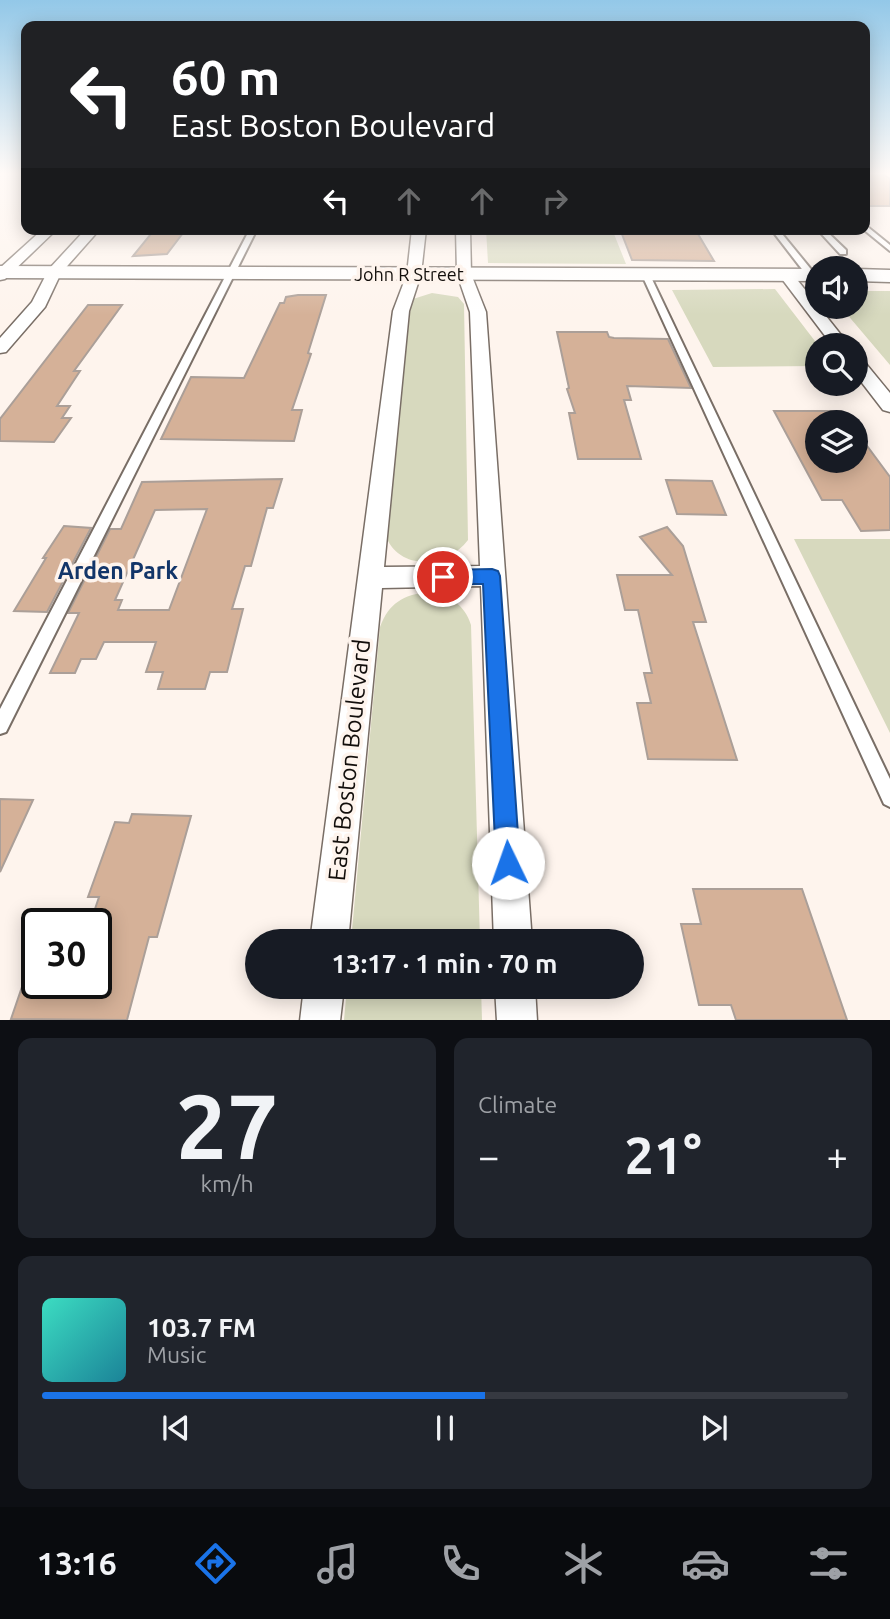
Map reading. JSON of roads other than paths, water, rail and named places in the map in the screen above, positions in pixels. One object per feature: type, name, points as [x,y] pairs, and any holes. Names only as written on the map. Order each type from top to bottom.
[{"type":"street","points":[[2,274],[44,235]]},
{"type":"street","points":[[0,348],[39,304],[54,272],[88,235]]},
{"type":"street","name":"East Boston Boulevard","points":[[330,929],[401,312],[414,274],[418,235]]},
{"type":"street","points":[[463,235],[464,274],[478,312],[512,929]]},
{"type":"street","name":"John R Street","points":[[2,274],[805,275]]},
{"type":"street","points":[[786,275],[832,333]]},
{"type":"street","points":[[868,275],[890,276]]},
{"type":"street","points":[[868,378],[890,406]]},
{"type":"street","points":[[369,578],[492,576]]},
{"type":"street","points":[[320,1020],[323,999]]},
{"type":"street","points":[[516,999],[517,1020]]},
{"type":"lane","points":[[870,231],[890,249]]},
{"type":"lane","points":[[0,726],[251,235]]},
{"type":"lane","points":[[779,235],[805,265]]},
{"type":"lane","points":[[826,235],[843,253]]},
{"type":"lane","points":[[646,275],[890,797]]},
{"type":"district","name":"Arden Park","points":[[118,570]]}]
